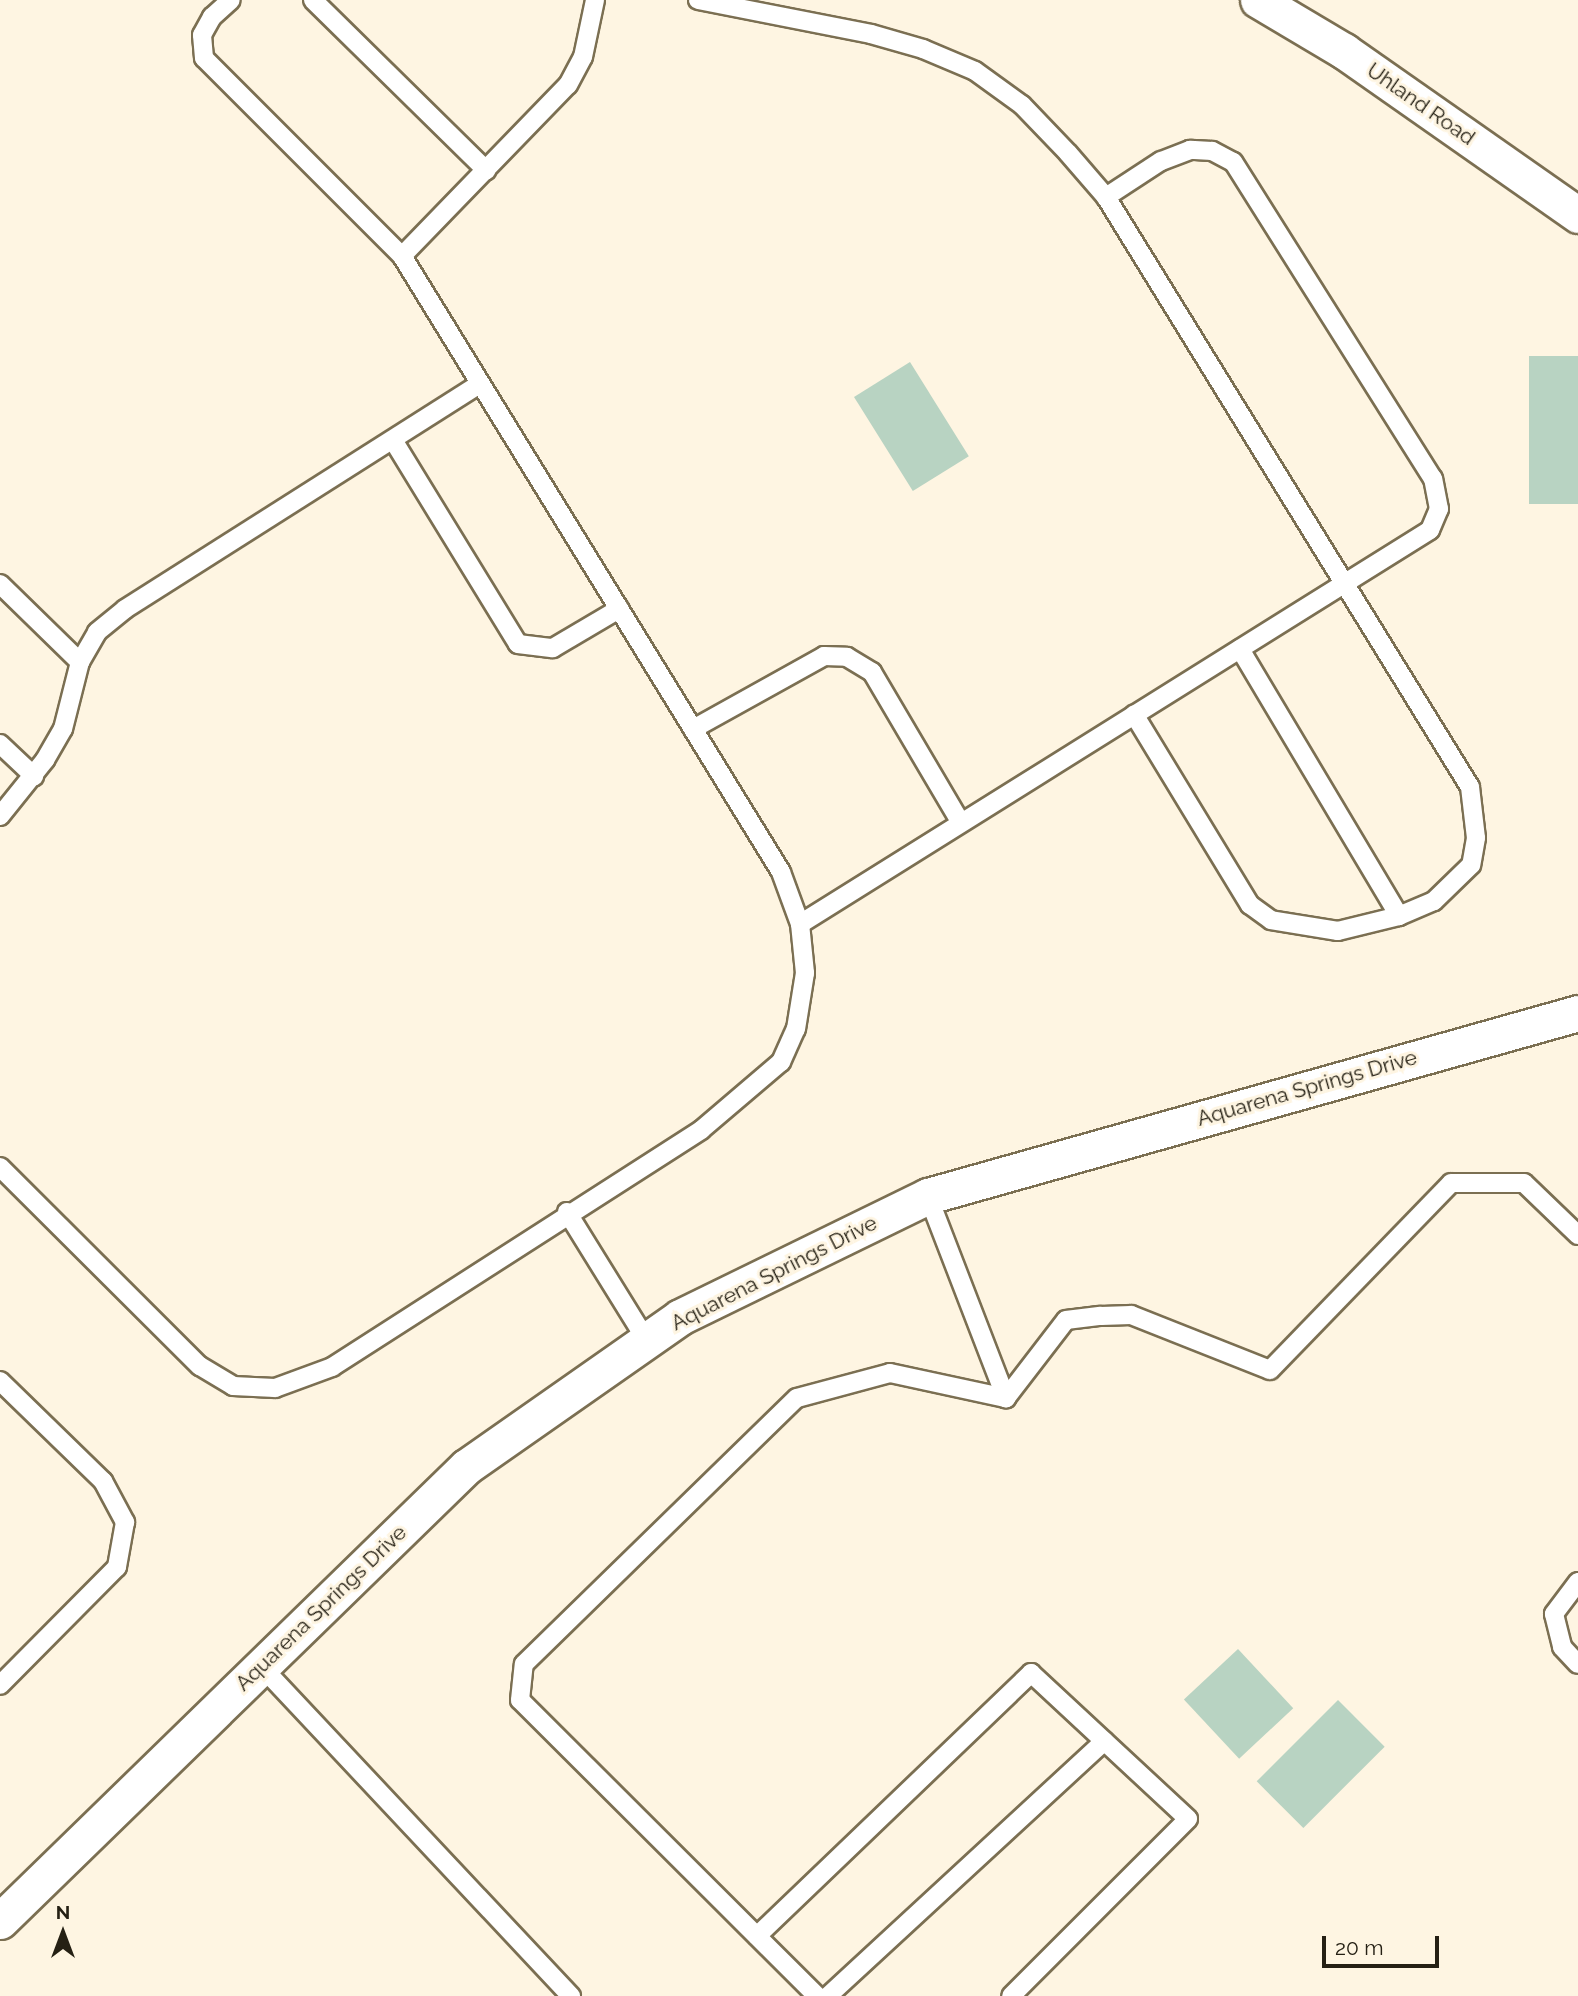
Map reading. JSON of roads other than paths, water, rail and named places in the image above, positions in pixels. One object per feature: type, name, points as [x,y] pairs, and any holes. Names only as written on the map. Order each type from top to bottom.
[{"type":"street","name":"Uhland Road","points":[[1258,0],[1344,51],[1578,215]]},
{"type":"street","name":"Aquarena Springs Drive","points":[[0,1921],[466,1468],[680,1317],[928,1196],[1578,1013]]},
{"type":"lane","points":[[0,1167],[200,1366],[233,1386],[255,1390],[275,1388],[332,1367],[567,1212],[701,1130],[781,1062],[796,1029],[805,973],[800,924],[781,872],[402,257],[204,58],[202,35],[212,16],[231,0]]},
{"type":"lane","points":[[313,0],[486,170]]},
{"type":"lane","points":[[402,257],[568,85],[583,57],[595,0]]},
{"type":"lane","points":[[698,0],[871,34],[975,71],[1022,106],[1106,197],[1470,787],[1475,810],[1471,865],[1434,901],[1399,916],[1338,931],[1302,928],[1271,919],[1250,905],[1134,714]]},
{"type":"lane","points":[[800,924],[1430,530],[1439,509],[1433,480],[1233,162],[1212,151],[1190,150],[1161,161],[1106,197]]},
{"type":"lane","points":[[0,816],[34,776],[63,729],[80,662],[97,632],[125,609],[480,384]]},
{"type":"lane","points":[[393,440],[518,644],[553,648],[620,609]]},
{"type":"lane","points":[[0,584],[80,662]]},
{"type":"lane","points":[[1241,649],[1399,916]]},
{"type":"lane","points":[[693,729],[824,656],[847,657],[872,672],[961,823]]},
{"type":"lane","points":[[0,744],[34,776]]},
{"type":"lane","points":[[1006,1398],[1066,1320],[1101,1316],[1131,1315],[1270,1370],[1451,1183],[1524,1183],[1578,1235]]},
{"type":"lane","points":[[928,1196],[1006,1398]]},
{"type":"lane","points":[[567,1212],[647,1341]]},
{"type":"lane","points":[[817,1996],[520,1700],[524,1664],[797,1398],[890,1373],[1006,1398]]},
{"type":"lane","points":[[0,1381],[103,1480],[125,1522],[117,1567],[0,1685]]},
{"type":"lane","points":[[1578,1582],[1554,1614],[1562,1647],[1578,1664]]},
{"type":"lane","points":[[261,1666],[571,1996]]},
{"type":"lane","points":[[757,1936],[1031,1674],[1188,1819],[1011,1996]]},
{"type":"lane","points":[[828,1996],[1104,1741]]}]
